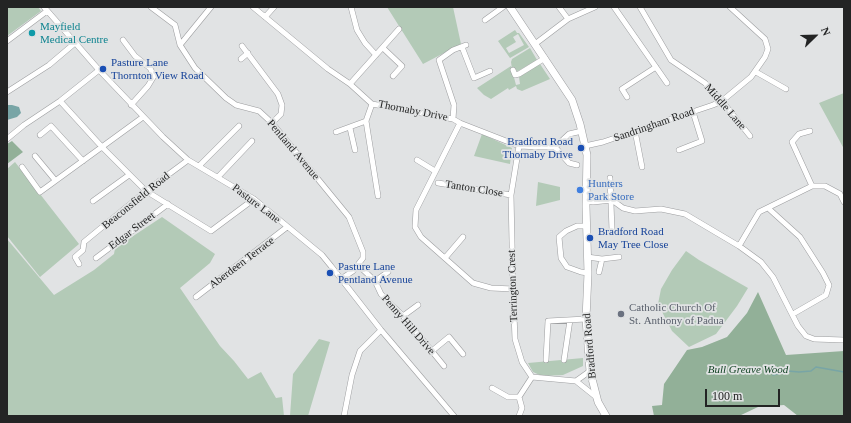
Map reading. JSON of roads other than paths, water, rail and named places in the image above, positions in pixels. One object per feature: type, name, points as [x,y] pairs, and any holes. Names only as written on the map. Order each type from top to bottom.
[{"type":"street","name":"Pentland Avenue","points":[[151,7],[175,25],[180,45],[195,68],[226,98],[236,105],[260,111],[272,123],[349,217],[363,252],[363,258],[358,265]]},
{"type":"street","points":[[180,45],[211,7]]},
{"type":"street","name":"Thornaby Drive","points":[[253,7],[328,69],[350,84],[372,104],[454,119],[460,123],[519,146],[555,146]]},
{"type":"street","points":[[265,17],[274,7]]},
{"type":"street","points":[[351,7],[357,30],[365,43],[376,55]]},
{"type":"street","points":[[485,20],[503,7]]},
{"type":"street","name":"Bradford Road","points":[[510,7],[572,100],[582,131],[586,155],[588,273],[586,319],[590,371],[596,397],[606,416]]},
{"type":"street","points":[[559,7],[568,20]]},
{"type":"street","points":[[535,44],[568,20],[595,7]]},
{"type":"street","points":[[614,7],[667,83]]},
{"type":"street","name":"Middle Lane","points":[[640,7],[671,60],[705,83],[722,101],[750,136]]},
{"type":"street","name":"Sandringham Road","points":[[585,146],[635,132],[722,101],[752,77],[765,57],[768,49],[765,39],[730,7]]},
{"type":"street","points":[[7,41],[46,9]]},
{"type":"street","name":"Pasture Lane","points":[[46,9],[99,70],[143,117],[188,160],[254,199],[322,255],[381,330],[454,416]]},
{"type":"street","points":[[350,84],[399,29]]},
{"type":"street","points":[[123,40],[135,56],[150,68],[154,76],[148,86],[132,104]]},
{"type":"street","points":[[7,92],[49,65],[75,43]]},
{"type":"street","points":[[242,46],[278,94],[282,105],[281,114],[272,123]]},
{"type":"street","points":[[454,119],[454,105],[439,60],[453,50],[464,46],[474,78],[490,70]]},
{"type":"street","points":[[383,48],[402,66],[393,76]]},
{"type":"street","points":[[241,59],[248,54]]},
{"type":"street","points":[[515,75],[545,58]]},
{"type":"street","points":[[627,97],[622,89],[656,67]]},
{"type":"street","points":[[7,139],[24,125],[60,101],[99,70]]},
{"type":"street","points":[[756,72],[786,89]]},
{"type":"street","points":[[60,101],[102,147],[146,191],[211,231],[254,199]]},
{"type":"street","points":[[372,104],[366,121],[378,196]]},
{"type":"street","points":[[678,150],[702,141],[693,112]]},
{"type":"street","points":[[22,167],[40,192],[143,117]]},
{"type":"street","points":[[336,132],[366,121]]},
{"type":"street","points":[[460,123],[416,210],[415,227],[421,237],[473,283],[492,288],[512,289]]},
{"type":"street","points":[[40,135],[51,126],[83,161]]},
{"type":"street","points":[[199,166],[239,126]]},
{"type":"street","points":[[350,128],[355,150]]},
{"type":"street","points":[[577,165],[569,163],[555,146],[569,134],[582,131]]},
{"type":"street","points":[[810,131],[799,134],[792,142],[812,186]]},
{"type":"street","points":[[635,132],[642,166]]},
{"type":"street","points":[[218,177],[252,141]]},
{"type":"street","name":"Terrington Crest","points":[[519,146],[511,194],[512,289],[515,339],[522,362],[532,377]]},
{"type":"street","points":[[35,156],[55,180]]},
{"type":"street","name":"Beaconsfield Road","points":[[79,264],[74,259],[83,250],[84,242],[146,191],[188,160]]},
{"type":"street","points":[[417,160],[435,171]]},
{"type":"street","points":[[93,201],[129,174]]},
{"type":"street","points":[[610,178],[612,230]]},
{"type":"street","name":"Tanton Close","points":[[438,183],[511,194]]},
{"type":"street","points":[[739,246],[759,212],[812,186],[825,186],[840,194],[844,202]]},
{"type":"street","points":[[586,201],[593,202],[612,200],[623,208],[635,211],[661,209],[673,210],[685,214],[739,246],[761,262],[773,277],[798,326],[806,336],[814,339],[844,340]]},
{"type":"street","name":"Edgar Street","points":[[96,258],[168,204]]},
{"type":"street","points":[[768,208],[800,237],[829,285],[826,295],[793,314]]},
{"type":"street","points":[[587,226],[577,226],[566,231],[559,237],[561,258],[567,267],[580,272],[588,273]]},
{"type":"street","name":"Aberdeen Terrace","points":[[196,297],[287,227]]},
{"type":"street","points":[[445,258],[463,237]]},
{"type":"street","points":[[587,258],[602,259],[619,257]]},
{"type":"street","points":[[599,272],[602,259]]},
{"type":"street","points":[[341,279],[358,265]]},
{"type":"street","name":"Penny Hill Drive","points":[[358,265],[375,281],[381,294],[403,316],[444,366]]},
{"type":"street","points":[[375,281],[388,272]]},
{"type":"street","points":[[403,316],[418,304]]},
{"type":"street","points":[[546,360],[548,321],[586,319]]},
{"type":"street","points":[[564,360],[570,320]]},
{"type":"street","points":[[344,416],[352,375],[360,351],[381,330]]},
{"type":"street","points":[[432,351],[441,342],[444,343],[449,337],[463,354]]},
{"type":"street","points":[[576,381],[590,371]]},
{"type":"street","points":[[519,416],[522,408],[519,397],[532,377],[576,381],[596,397]]},
{"type":"street","points":[[492,388],[508,397],[519,397]]},
{"type":"water","points":[[7,105],[19,107],[21,113],[17,117],[7,120]]},
{"type":"waterway","points":[[773,375],[788,371],[811,371],[816,367],[844,372]]},
{"type":"place","name":"Mayfield Medical Centre","points":[[32,33]]},
{"type":"place","name":"Pasture Lane Thornton View Road","points":[[103,69]]},
{"type":"place","name":"Bradford Road Thornaby Drive","points":[[581,148]]},
{"type":"place","name":"Hunters Park Store","points":[[580,190]]},
{"type":"place","name":"Bradford Road May Tree Close","points":[[590,238]]},
{"type":"place","name":"Pasture Lane Pentland Avenue","points":[[330,273]]},
{"type":"place","name":"Catholic Church Of St. Anthony of Padua","points":[[621,314]]},
{"type":"park label","name":"Bull Greave Wood","points":[[748,370]]}]
